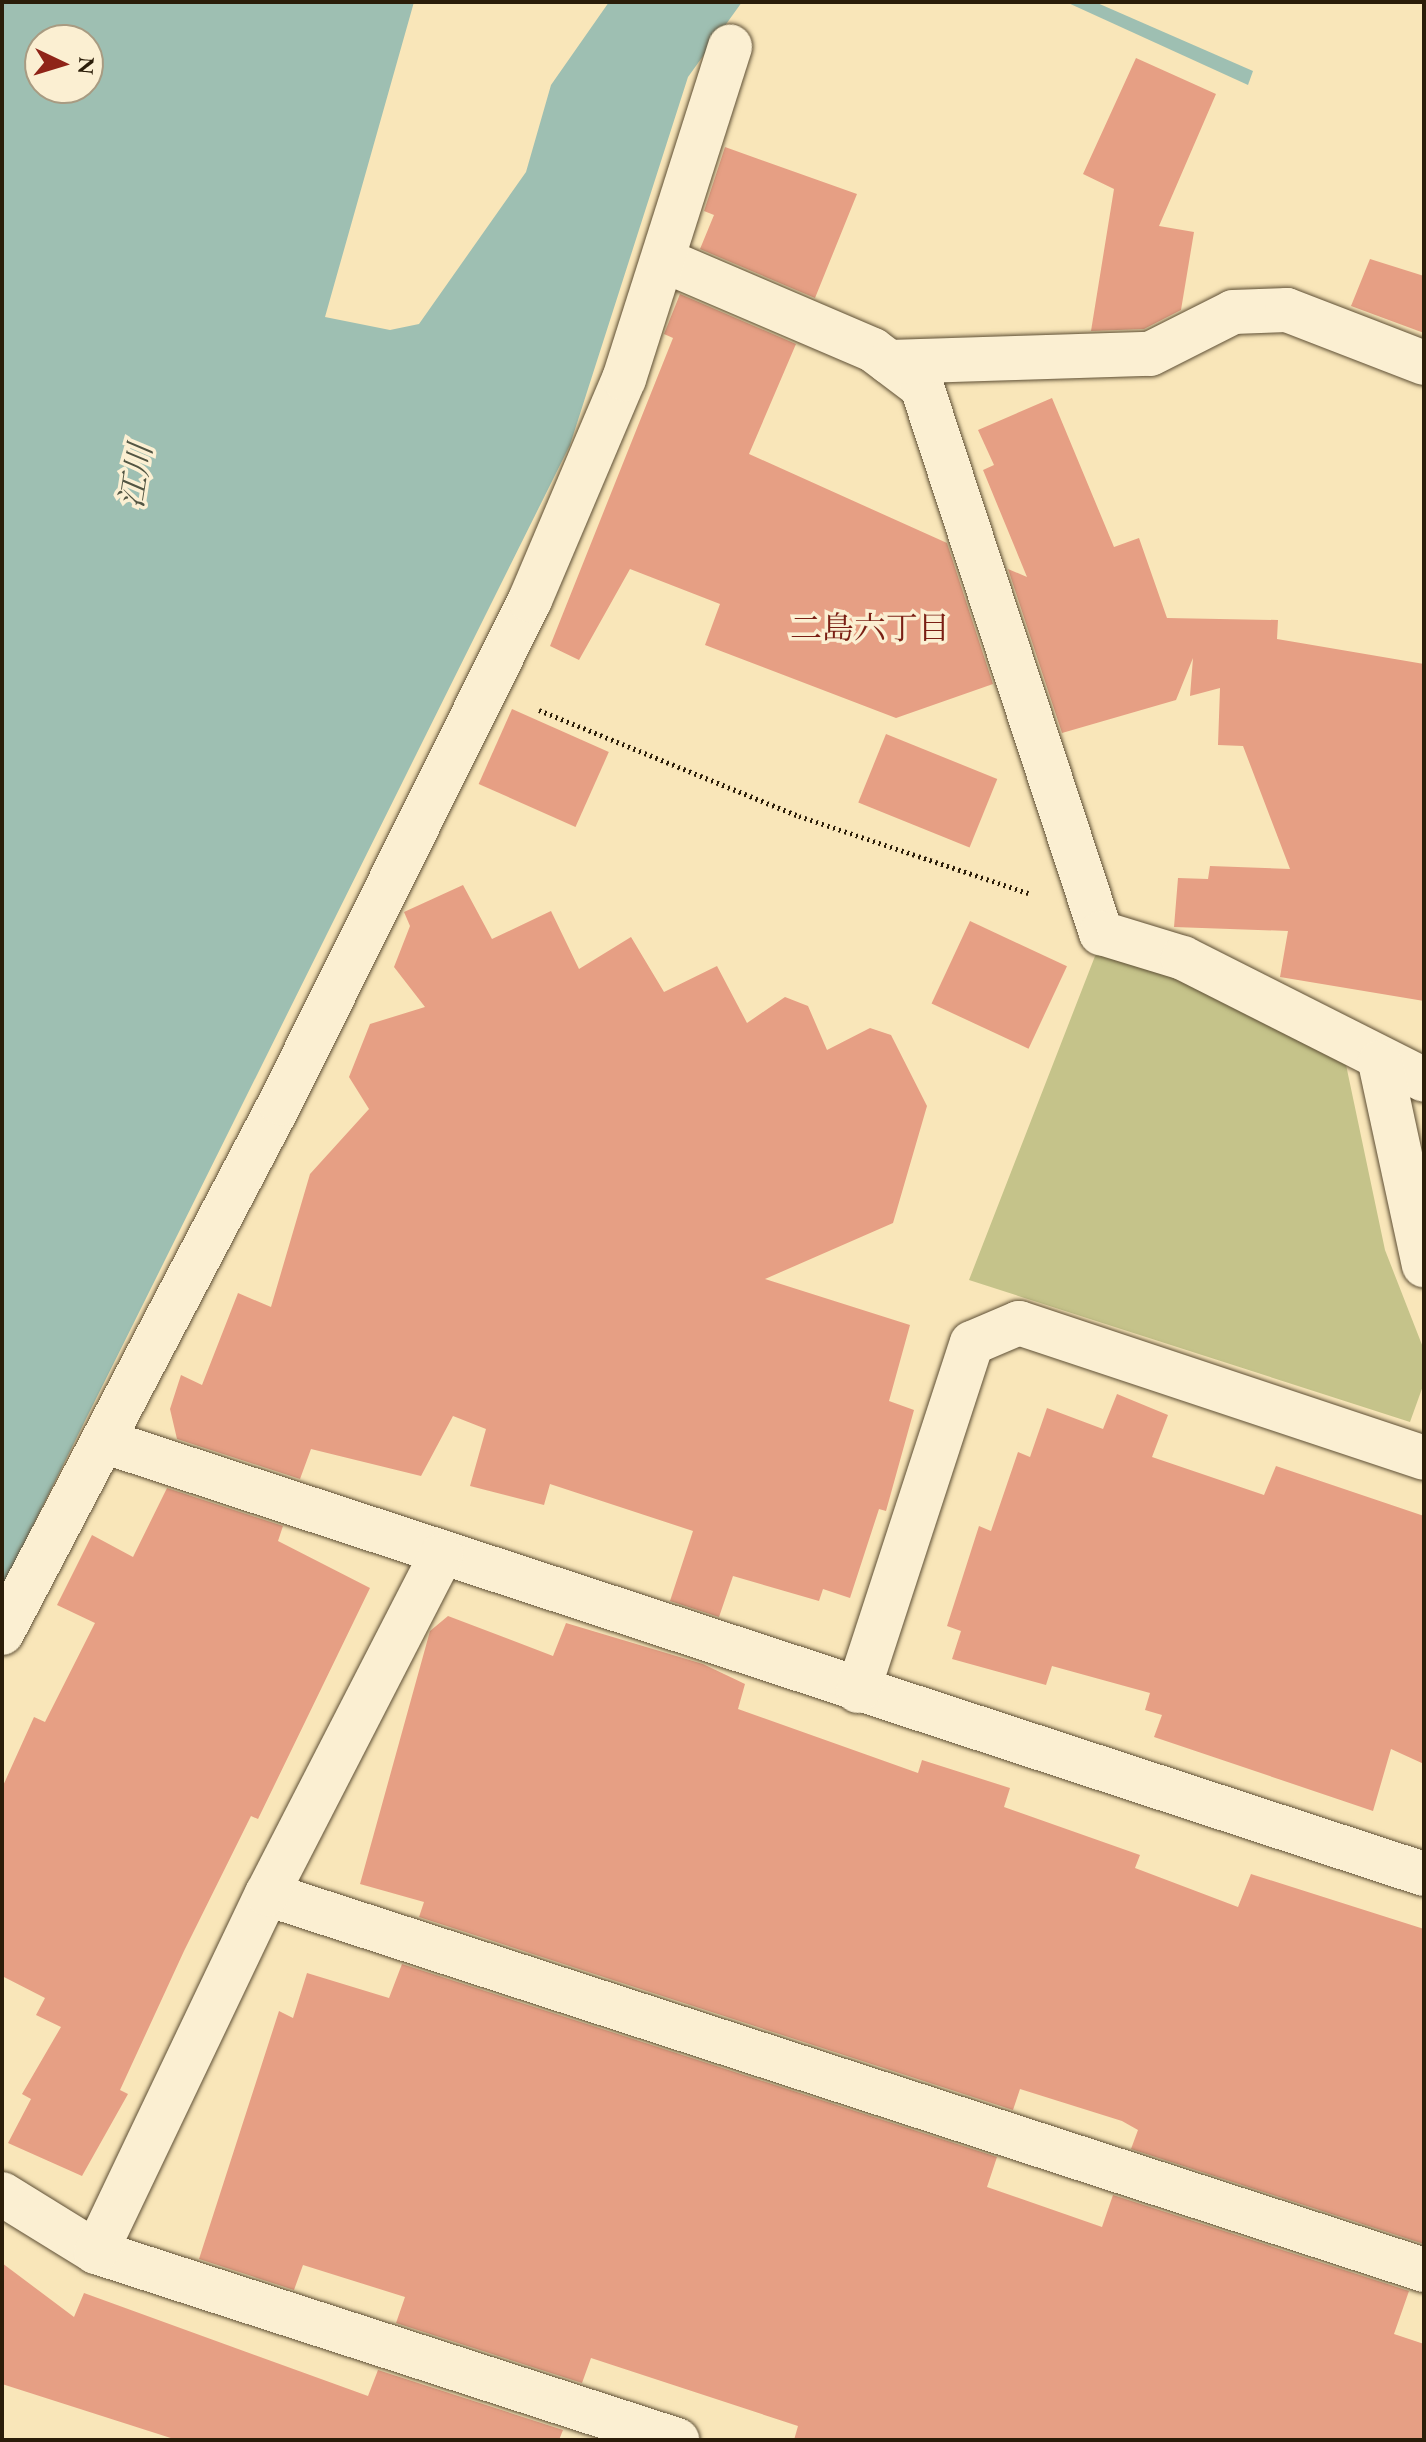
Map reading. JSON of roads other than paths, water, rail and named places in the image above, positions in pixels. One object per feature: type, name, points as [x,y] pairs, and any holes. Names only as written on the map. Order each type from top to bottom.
[{"type":"street","points":[[2,1633],[486,689],[624,379],[730,47]]},
{"type":"street","points":[[663,260],[889,362],[922,387],[958,483],[1101,933],[1183,958],[1350,1038],[1380,1062],[1424,1080]]},
{"type":"street","points":[[889,362],[1150,354],[1233,312],[1287,310],[1424,363]]},
{"type":"street","points":[[1380,1062],[1424,1265]]},
{"type":"street","points":[[858,1691],[972,1343],[1019,1323],[1424,1458]]},
{"type":"street","points":[[103,1441],[441,1555],[1424,1874]]},
{"type":"street","points":[[96,2252],[267,1894],[441,1555]]},
{"type":"street","points":[[267,1894],[1424,2270]]},
{"type":"street","points":[[2,2194],[96,2252],[677,2440]]},
{"type":"water","name":"江川","points":[[2,2],[414,2],[325,317],[390,330],[419,324],[526,172],[551,85],[609,2],[742,2],[688,77],[570,445],[2,1588]]},
{"type":"water","points":[[1066,2],[1095,2],[1253,71],[1248,85]]},
{"type":"district","name":"二島六丁目","points":[[870,628]]}]
